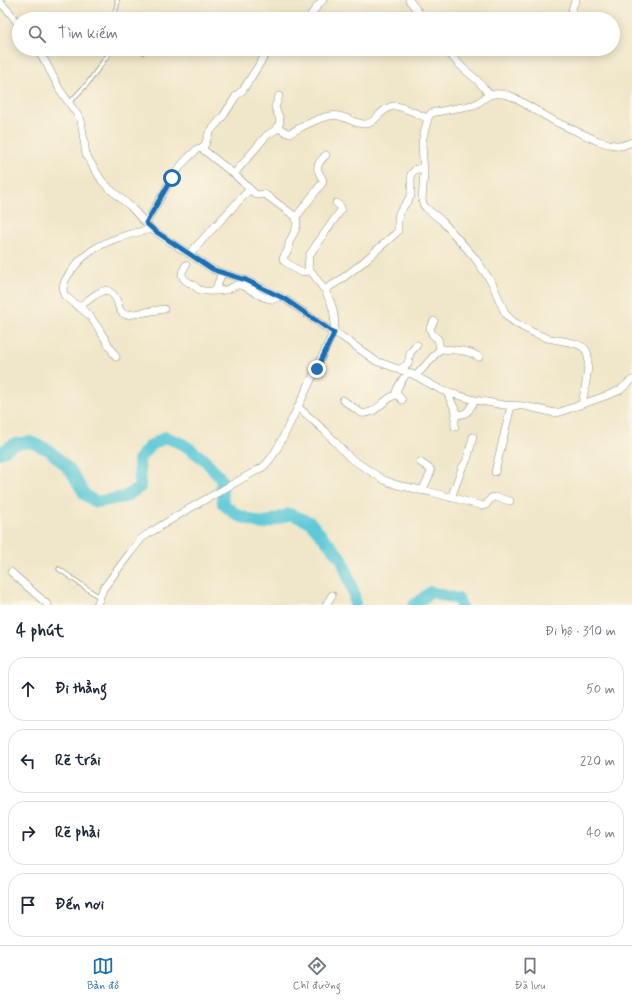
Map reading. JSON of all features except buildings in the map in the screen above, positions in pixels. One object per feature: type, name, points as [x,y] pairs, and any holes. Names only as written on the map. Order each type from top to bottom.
[{"type":"street","points":[[313,12],[322,0]]},
{"type":"street","points":[[409,0],[418,12]]},
{"type":"street","points":[[573,12],[572,9],[576,0]]},
{"type":"street","points":[[0,2],[12,14]]},
{"type":"street","points":[[41,56],[60,90],[81,120],[86,155],[91,164],[105,185],[130,206],[149,226],[212,269],[246,280],[280,296],[376,361],[407,372],[439,389],[484,403],[525,406],[558,412],[565,411],[620,390],[632,380]]},
{"type":"street","points":[[116,357],[89,315],[64,295],[63,284],[68,275],[91,251],[149,226],[172,178],[197,148],[201,148],[205,145],[209,133],[224,115],[236,96],[243,90],[264,56]]},
{"type":"street","points":[[451,56],[464,70],[477,80],[490,95]]},
{"type":"street","points":[[582,404],[587,377],[588,356],[586,350],[578,345],[534,334],[506,316],[492,283],[475,258],[442,221],[424,207],[422,200],[424,168],[422,137],[431,113],[477,104],[490,95],[502,94],[509,95],[556,122],[598,141],[622,146],[632,142]]},
{"type":"street","points":[[234,174],[266,136],[277,130],[280,116],[275,107],[279,96]]},
{"type":"street","points":[[278,128],[290,133],[317,120],[334,116],[358,123],[368,124],[389,107],[394,106],[402,107],[428,118]]},
{"type":"street","points":[[201,148],[234,174],[256,194],[264,194],[296,217]]},
{"type":"street","points":[[97,605],[103,589],[142,538],[185,511],[263,467],[279,444],[298,407],[334,333],[335,326],[331,302],[326,294],[326,290],[319,283],[313,273],[310,271],[300,272],[284,261],[283,256],[288,249],[290,241],[296,231],[296,217],[323,182],[318,167],[326,154]]},
{"type":"street","points":[[326,290],[361,264],[396,233],[399,228],[398,219],[400,212],[411,196],[411,174],[416,169],[424,168]]},
{"type":"street","points":[[189,254],[250,189]]},
{"type":"street","points":[[308,271],[309,256],[341,210],[341,207],[336,203]]},
{"type":"street","points":[[186,265],[182,274],[183,277],[187,282],[199,290],[229,290],[236,285],[239,285],[271,298],[280,296]]},
{"type":"street","points":[[215,291],[222,273]]},
{"type":"street","points":[[79,307],[103,290],[107,290],[116,297],[121,312],[124,314],[128,315],[164,310]]},
{"type":"street","points":[[434,321],[430,328],[432,334],[438,339],[440,349]]},
{"type":"street","points":[[399,370],[408,364],[410,352],[417,345]]},
{"type":"street","points":[[440,349],[474,353],[479,357]]},
{"type":"street","points":[[416,376],[440,349]]},
{"type":"street","points":[[343,400],[361,413],[369,413],[391,396],[400,397],[396,393],[397,388],[407,372]]},
{"type":"street","points":[[447,392],[455,410],[455,427]]},
{"type":"street","points":[[456,416],[465,415],[475,400]]},
{"type":"street","points":[[495,472],[511,406]]},
{"type":"street","points":[[298,407],[325,431],[350,458],[387,482],[483,506],[486,505],[491,498],[495,497],[510,501]]},
{"type":"street","points":[[450,498],[466,460],[473,437]]},
{"type":"street","points":[[420,462],[430,469],[431,472],[422,491]]},
{"type":"street","points":[[10,572],[48,605]]},
{"type":"street","points":[[326,605],[332,595]]},
{"type":"lane","points":[[115,12],[118,5],[117,0]]},
{"type":"lane","points":[[69,103],[88,83],[107,56]]},
{"type":"lane","points":[[60,569],[99,597]]},
{"type":"waterway","points":[[0,453],[14,444],[30,442],[49,450],[71,471],[85,495],[96,502],[125,497],[140,487],[139,459],[149,447],[165,437],[183,444],[205,460],[221,479],[223,504],[237,515],[263,524],[290,514],[310,522],[342,559],[354,594],[355,605]]},
{"type":"waterway","points":[[414,605],[431,592],[458,599],[461,605]]},
{"type":"route","points":[[172,178],[146,223],[151,229],[212,269],[246,280],[285,299],[334,333],[317,369]]}]
